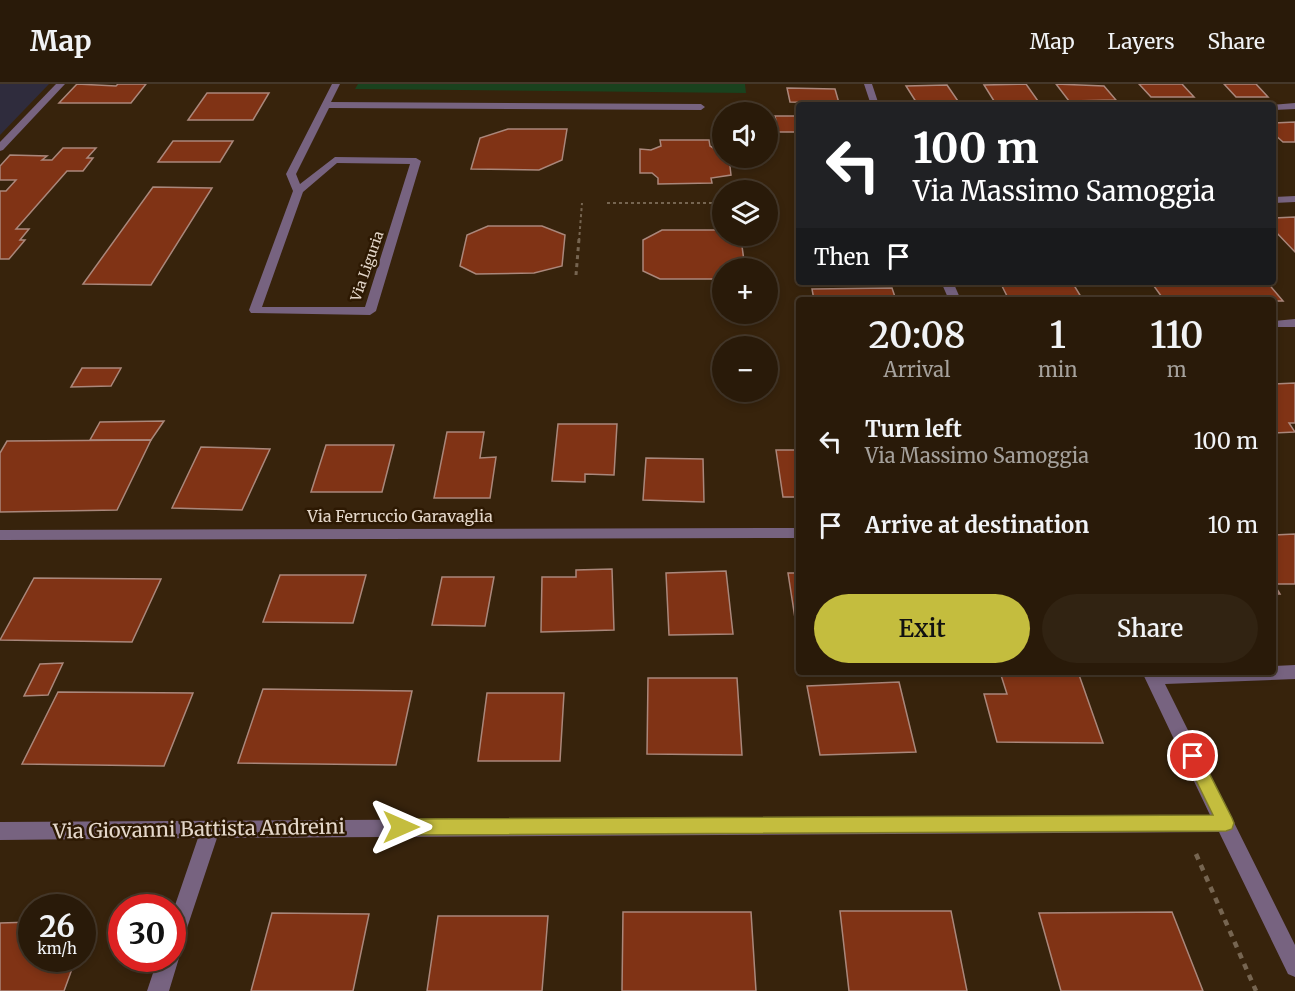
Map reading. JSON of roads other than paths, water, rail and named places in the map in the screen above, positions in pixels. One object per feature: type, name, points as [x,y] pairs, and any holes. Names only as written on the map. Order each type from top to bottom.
[{"type":"street","points":[[0,148],[61,84]]},
{"type":"street","name":"Via Liguria","points":[[298,191],[334,160],[416,161],[370,311],[255,310],[298,191],[291,174],[336,84]]},
{"type":"street","points":[[868,84],[874,102]]},
{"type":"street","points":[[325,105],[701,107]]},
{"type":"street","points":[[1276,107],[1295,106]]},
{"type":"street","points":[[1276,200],[1295,199]]},
{"type":"street","points":[[1276,324],[1295,323]]},
{"type":"street","name":"Via Ferruccio Garavaglia","points":[[0,535],[796,533]]},
{"type":"street","points":[[1276,672],[1295,672]]},
{"type":"street","points":[[1151,675],[1226,823],[1295,967]]},
{"type":"street","name":"Via Giovanni Battista Andreini","points":[[0,831],[1226,823]]},
{"type":"street","points":[[186,904],[211,828]]},
{"type":"street","points":[[158,991],[164,972]]}]
